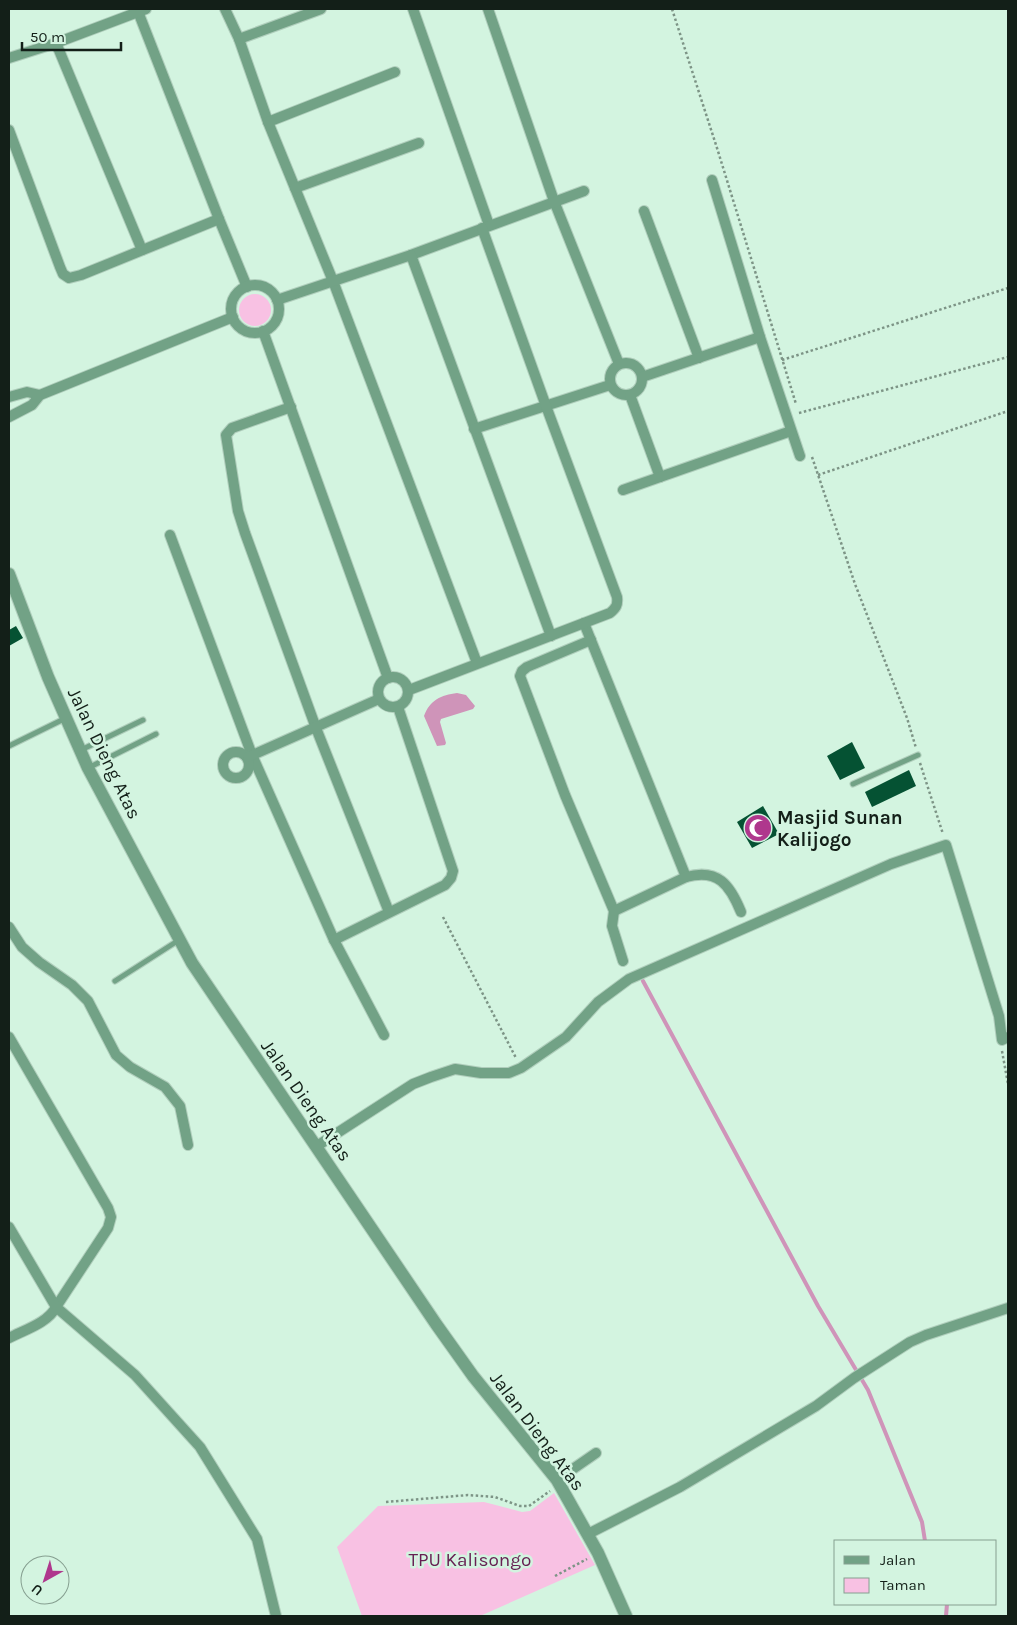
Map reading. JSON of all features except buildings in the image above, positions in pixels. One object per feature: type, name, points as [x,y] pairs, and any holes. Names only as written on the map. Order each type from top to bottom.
[{"type":"street","points":[[224,9],[239,40],[268,122],[333,281],[477,663]]},
{"type":"street","points":[[239,40],[321,9]]},
{"type":"street","points":[[409,690],[610,613],[618,603],[546,406],[413,9]]},
{"type":"street","points":[[488,9],[554,202],[619,364]]},
{"type":"street","points":[[9,58],[56,43],[140,10],[219,219],[247,287]]},
{"type":"street","points":[[56,43],[142,250]]},
{"type":"street","points":[[268,122],[395,72]]},
{"type":"street","points":[[9,130],[63,274],[69,278],[219,219]]},
{"type":"street","points":[[295,188],[419,143]]},
{"type":"street","points":[[712,180],[760,337],[800,456]]},
{"type":"street","points":[[277,300],[411,255],[584,191]]},
{"type":"street","points":[[644,211],[699,358]]},
{"type":"street","points":[[411,255],[551,636]]},
{"type":"street","points":[[247,287],[265,287],[270,290],[279,305],[278,316],[272,326],[263,332],[245,330],[233,317],[234,298],[237,293],[247,287]]},
{"type":"street","points":[[9,417],[32,405],[40,395],[233,317]]},
{"type":"street","points":[[263,332],[292,407],[388,678]]},
{"type":"street","points":[[642,377],[760,337]]},
{"type":"street","points":[[624,362],[634,365],[642,377],[638,390],[630,395],[625,396],[616,392],[610,385],[611,370],[619,364],[624,362]]},
{"type":"street","points":[[474,429],[610,385]]},
{"type":"street","points":[[9,397],[27,392],[40,395]]},
{"type":"street","points":[[630,395],[660,477]]},
{"type":"street","points":[[292,407],[232,428],[226,435],[238,511],[316,728],[389,912]]},
{"type":"street","points":[[623,490],[792,431]]},
{"type":"street","points":[[170,535],[249,756],[334,940],[384,1035]]},
{"type":"street","name":"Jalan Dieng Atas","points":[[9,574],[48,677],[88,768],[192,963],[233,1026],[473,1376],[558,1482],[598,1553],[626,1616]]},
{"type":"street","points":[[584,623],[686,877]]},
{"type":"street","points":[[591,640],[527,667],[520,676],[565,795],[614,911],[612,926],[623,961]]},
{"type":"street","points":[[394,677],[404,680],[409,690],[408,698],[398,707],[389,707],[379,698],[380,684],[388,678],[394,677]]},
{"type":"street","points":[[249,756],[316,728],[379,698]]},
{"type":"street","points":[[334,940],[445,885],[451,878],[453,871],[398,707]]},
{"type":"street","points":[[317,1146],[413,1084],[431,1077],[454,1069],[509,1073],[521,1068],[566,1038],[598,1002],[629,979],[891,864],[946,845],[1005,1038]]},
{"type":"street","points":[[614,911],[686,877],[696,874],[710,874],[721,880],[728,887],[740,912]]},
{"type":"street","points":[[9,927],[22,947],[39,962],[72,984],[88,1001],[116,1055],[130,1067],[165,1087],[180,1106],[188,1145]]},
{"type":"street","points":[[9,1037],[108,1208],[111,1217],[108,1228],[53,1312],[46,1319],[9,1338]]},
{"type":"street","points":[[9,1227],[56,1307],[136,1375],[200,1447],[257,1539],[276,1616]]},
{"type":"street","points":[[588,1534],[680,1487],[816,1406],[910,1342],[1008,1308]]},
{"type":"street","points":[[558,1482],[596,1452]]},
{"type":"lane","points":[[9,746],[66,718]]},
{"type":"lane","points":[[80,750],[143,720]]},
{"type":"lane","points":[[88,768],[156,734]]},
{"type":"lane","points":[[853,784],[918,755]]},
{"type":"lane","points":[[115,980],[179,940]]},
{"type":"path","points":[[672,9],[718,148],[802,422]]},
{"type":"path","points":[[782,360],[1008,288]]},
{"type":"path","points":[[799,412],[1008,357]]},
{"type":"path","points":[[818,475],[1008,411]]},
{"type":"path","points":[[810,449],[856,584],[907,718],[946,845]]},
{"type":"path","points":[[443,917],[521,1068]]},
{"type":"path","points":[[1005,1038],[1002,1058],[1008,1084]]},
{"type":"path","points":[[386,1502],[468,1495],[495,1497],[520,1506],[529,1506],[558,1482]]},
{"type":"path","points":[[555,1576],[598,1553]]},
{"type":"green space","points":[[255,294],[267,298],[271,310],[267,322],[255,326],[243,322],[239,310],[243,298]]},
{"type":"green space","name":"TPU Kalisongo","points":[[554,1493],[595,1565],[480,1616],[362,1616],[337,1547],[378,1506],[484,1502],[522,1512],[530,1511]]},
{"type":"shaded area","points":[[457,693],[466,695],[475,706],[473,709],[441,719],[440,722],[446,743],[445,745],[437,746],[424,716],[429,706],[437,699]]},
{"type":"waterway","points":[[643,981],[818,1306],[868,1390],[922,1522],[925,1540]]},
{"type":"waterway","points":[[946,1616],[947,1605]]},
{"type":"place","name":"Masjid Sunan Kalijogo","points":[[758,828]]}]
